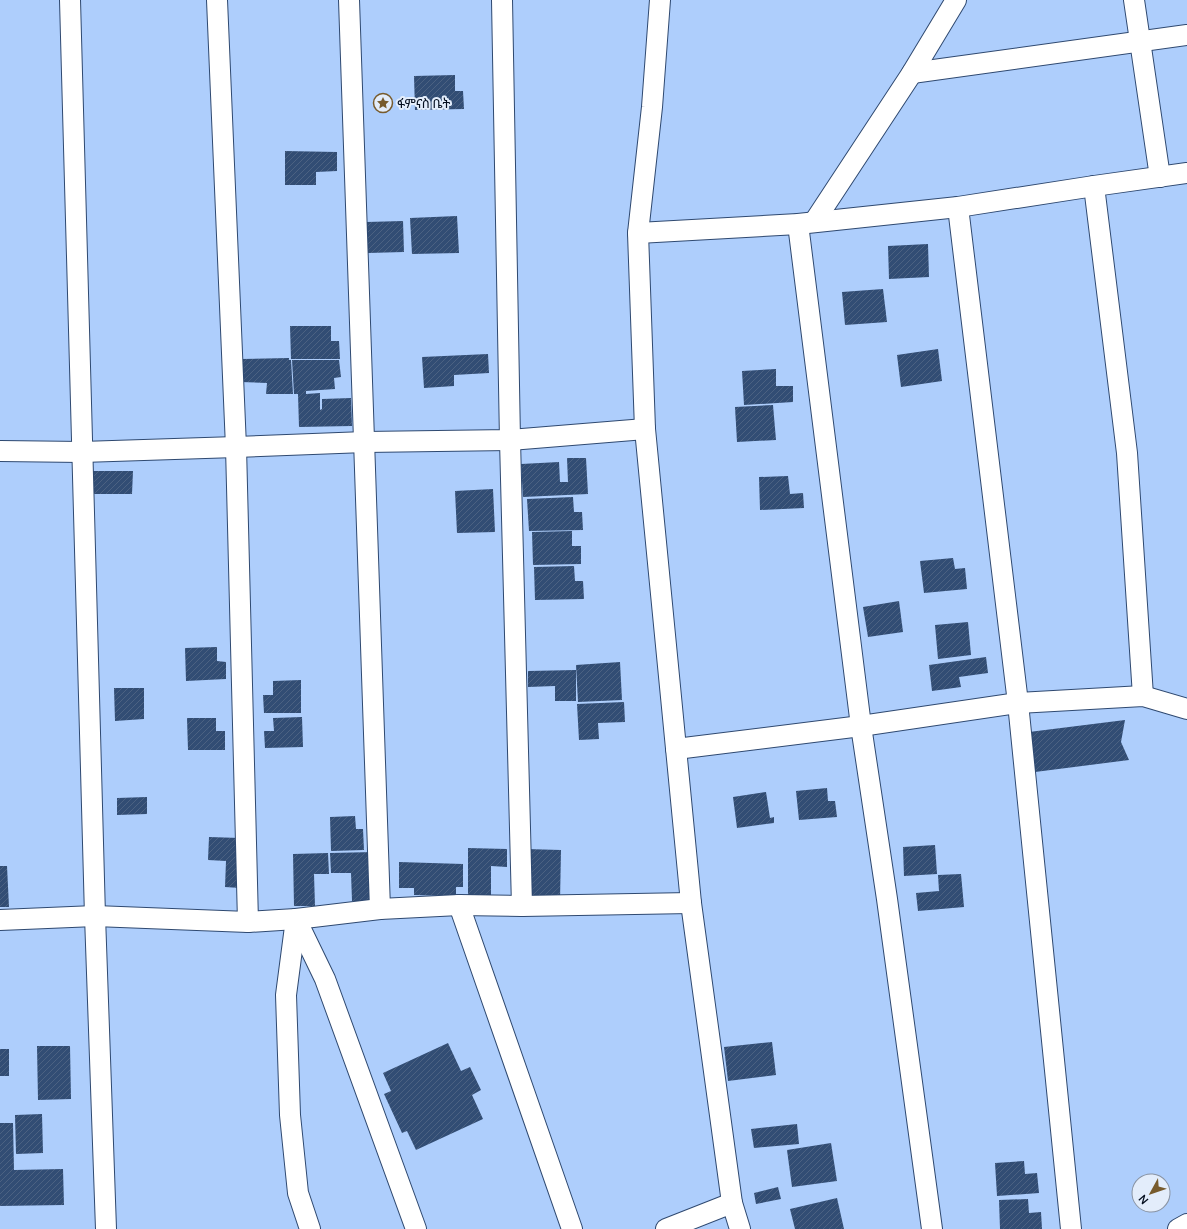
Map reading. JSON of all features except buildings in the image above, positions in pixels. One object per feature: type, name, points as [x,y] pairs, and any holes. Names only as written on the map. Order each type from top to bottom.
[{"type":"street","points":[[70,0],[82,452],[106,1229]]},
{"type":"street","points":[[218,0],[236,447],[248,922]]},
{"type":"street","points":[[349,0],[380,909]]},
{"type":"street","points":[[502,0],[510,440],[522,906]]},
{"type":"street","points":[[660,0],[652,107],[638,233],[645,429],[691,903],[732,1203],[740,1229]]},
{"type":"street","points":[[932,1229],[886,891],[861,726],[806,223],[912,73],[956,0]]},
{"type":"street","points":[[1134,0],[1160,177]]},
{"type":"street","points":[[912,73],[1187,35]]},
{"type":"street","points":[[638,233],[806,223],[958,208],[1094,186],[1187,174]]},
{"type":"street","points":[[1094,186],[1127,453],[1143,696]]},
{"type":"street","points":[[958,208],[1018,703],[1071,1229]]},
{"type":"street","points":[[0,451],[82,452],[365,442],[510,440],[645,429]]},
{"type":"street","points":[[676,749],[861,726],[1018,703],[1143,696],[1187,709]]},
{"type":"street","points":[[0,920],[96,916],[248,922],[296,919],[380,909],[459,905],[522,906],[691,903]]},
{"type":"street","points":[[459,905],[572,1229]]},
{"type":"street","points":[[296,919],[286,995],[290,1115],[298,1193],[310,1229]]},
{"type":"street","points":[[296,919],[326,979],[416,1229]]},
{"type":"street","points":[[666,1229],[732,1203]]},
{"type":"street","points":[[1178,1229],[1187,1224]]},
{"type":"place","name":"ፋምናስ ቤት","points":[[383,103]]}]
